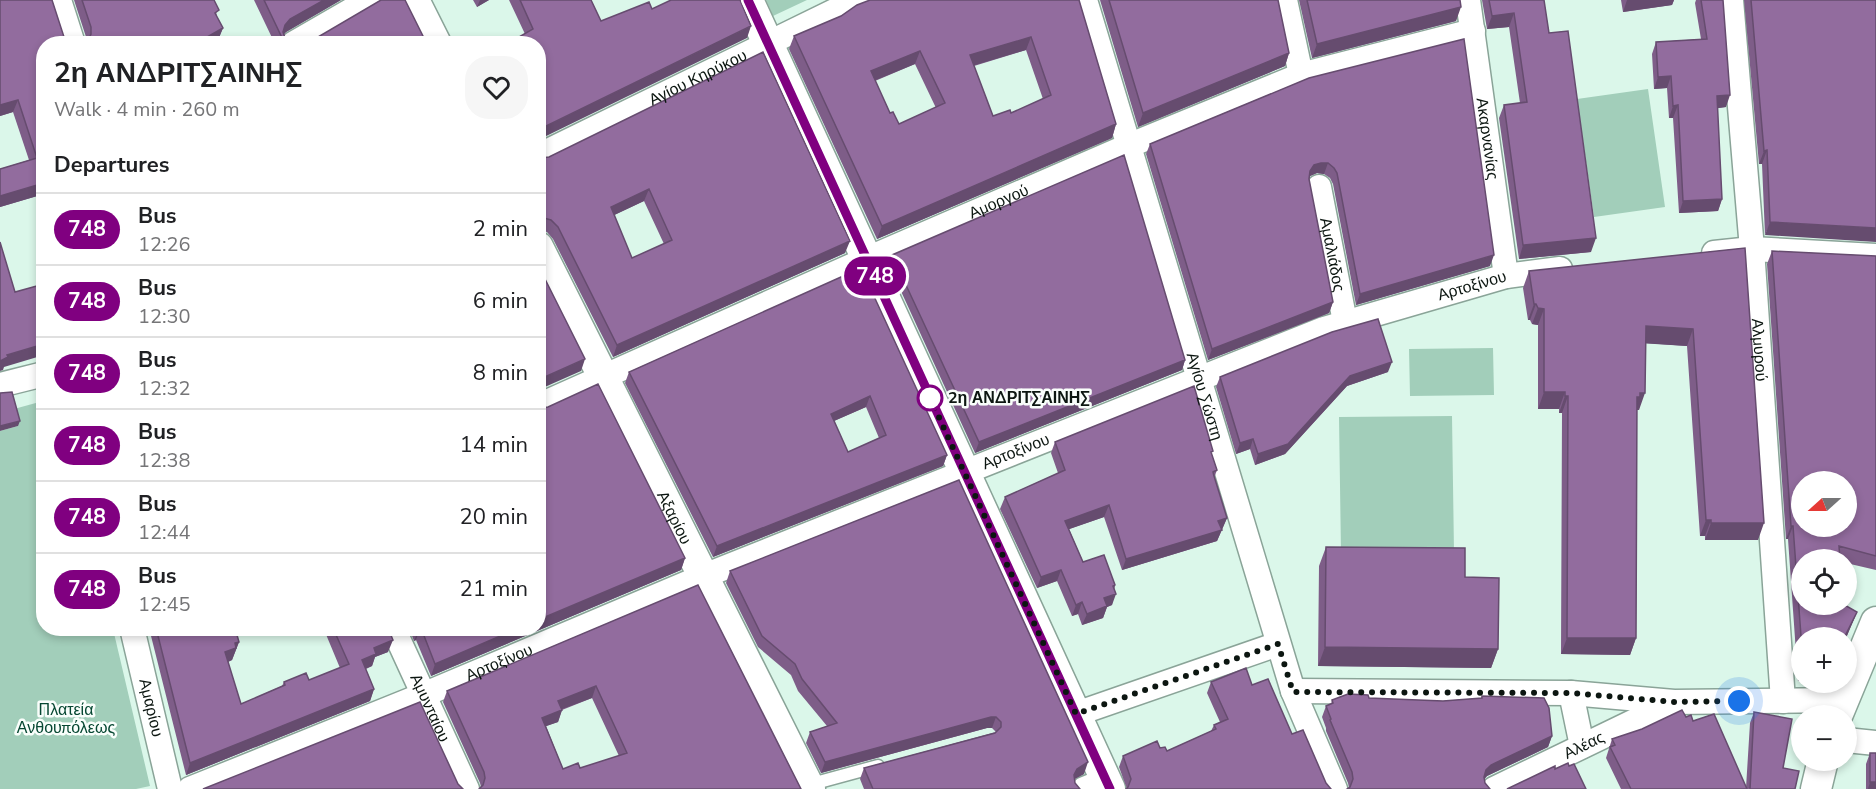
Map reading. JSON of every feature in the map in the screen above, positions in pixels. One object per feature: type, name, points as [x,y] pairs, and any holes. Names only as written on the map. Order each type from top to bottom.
[{"type":"street","points":[[59,0],[70,36]]},
{"type":"street","points":[[307,36],[369,0]]},
{"type":"street","points":[[414,0],[432,36]]},
{"type":"street","points":[[748,0],[1076,714],[1100,786]]},
{"type":"street","name":"Αγίου Κηρύκου","points":[[546,152],[857,0]]},
{"type":"street","name":"Αγίου Σώστη","points":[[1085,0],[1293,692],[1335,789]]},
{"type":"street","points":[[1284,0],[1301,75]]},
{"type":"street","name":"Ακαρνανίας","points":[[1468,0],[1506,276]]},
{"type":"street","name":"Αλμυρού","points":[[1731,0],[1752,249],[1783,701]]},
{"type":"street","name":"Αμοργού","points":[[546,402],[867,259],[1128,146],[1301,75],[1473,31]]},
{"type":"street","name":"Αμαλιάδος","points":[[1318,187],[1345,322]]},
{"type":"street","points":[[1694,255],[1752,249],[1876,256]]},
{"type":"street","name":"Αξαρίου","points":[[546,263],[704,576],[803,788]]},
{"type":"street","name":"Αρτοξίνου","points":[[190,789],[423,695],[704,576],[1324,328],[1506,276],[1578,267]]},
{"type":"street","points":[[0,385],[36,376]]},
{"type":"street","points":[[1840,705],[1876,622]]},
{"type":"street","name":"Αμαρίου","points":[[134,636],[170,789]]},
{"type":"street","name":"Αμυνταίου","points":[[397,636],[467,789]]},
{"type":"street","points":[[1076,714],[1278,644]]},
{"type":"street","points":[[1293,692],[1571,693],[1674,702],[1783,701],[1815,705]]},
{"type":"street","points":[[1571,693],[1582,746]]},
{"type":"street","name":"Αλέας","points":[[1494,789],[1674,702]]},
{"type":"street","points":[[1857,741],[1876,742]]},
{"type":"street","points":[[1816,789],[1820,771]]},
{"type":"lane","points":[[803,788],[887,763]]},
{"type":"green space","points":[[766,0],[807,0],[773,16]]},
{"type":"green space","points":[[1648,89],[1665,207],[1594,217],[1577,99]]},
{"type":"green space","points":[[1493,348],[1494,395],[1410,396],[1409,349]]},
{"type":"green space","name":"Πλατεία Ανθουπόλεως","points":[[36,403],[36,636],[115,636],[150,786],[136,789],[0,789],[0,431],[18,426],[14,409]]},
{"type":"green space","points":[[1452,416],[1454,552],[1341,553],[1339,417]]},
{"type":"building","points":[[0,0],[52,0],[64,36],[36,36],[36,155],[18,100],[0,105]]},
{"type":"building","points":[[82,0],[214,0],[219,10],[215,13],[223,28],[209,36],[90,36],[91,27]]},
{"type":"building","points":[[264,0],[324,0],[290,19],[285,25],[284,36],[281,36]]},
{"type":"building","points":[[381,0],[405,0],[423,36],[320,36]]},
{"type":"building","points":[[520,0],[591,0],[601,21],[649,2],[652,9],[671,0],[740,0],[751,26],[546,126],[546,36],[521,36],[533,29]]},
{"type":"building","points":[[870,0],[1079,0],[1116,124],[882,226],[794,36],[841,16],[857,5]],"holes":[[[1031,37],[1051,95],[1011,113],[1010,110],[993,116],[970,55]],[[920,51],[945,103],[899,124],[893,112],[890,113],[871,71]]]},
{"type":"building","points":[[1109,0],[1278,0],[1289,53],[1143,113]]},
{"type":"building","points":[[1307,0],[1460,0],[1461,7],[1317,44]]},
{"type":"building","points":[[1489,0],[1544,0],[1549,33],[1568,31],[1596,238],[1523,245],[1504,105],[1527,102],[1514,13],[1492,16]]},
{"type":"building","points":[[1701,0],[1723,0],[1730,95],[1717,96],[1722,199],[1683,201],[1678,105],[1673,106],[1671,76],[1658,77],[1656,42],[1707,39]]},
{"type":"building","points":[[1751,0],[1876,0],[1876,228],[1770,222],[1767,150],[1764,151]]},
{"type":"building","points":[[1464,39],[1494,255],[1360,294],[1337,173],[1328,163],[1314,165],[1309,179],[1333,302],[1212,349],[1150,144],[1309,78]]},
{"type":"building","points":[[763,52],[850,241],[617,345],[558,227],[546,219],[546,157]],"holes":[[[649,189],[672,240],[632,258],[611,207]]]},
{"type":"building","points":[[1124,155],[1185,360],[979,442],[892,255]]},
{"type":"building","points":[[36,158],[36,185],[0,196],[0,169]]},
{"type":"building","points":[[0,242],[15,292],[36,286],[36,346],[7,355],[8,357],[0,361]]},
{"type":"building","points":[[1745,248],[1764,523],[1711,523],[1711,520],[1706,520],[1693,329],[1646,326],[1645,393],[1640,393],[1640,397],[1637,397],[1636,638],[1567,638],[1568,396],[1565,396],[1565,392],[1544,392],[1544,309],[1534,304],[1529,271]]},
{"type":"building","points":[[1772,251],[1876,256],[1876,556],[1857,549],[1839,546],[1839,549],[1795,549],[1794,537],[1857,537],[1857,471],[1791,471],[1791,526]]},
{"type":"building","points":[[861,268],[947,455],[717,546],[629,372]],"holes":[[[870,396],[886,435],[848,452],[831,414]]]},
{"type":"building","points":[[546,281],[585,359],[546,376]]},
{"type":"building","points":[[1378,319],[1392,362],[1350,376],[1288,444],[1258,454],[1253,439],[1240,443],[1220,377],[1332,332]]},
{"type":"building","points":[[598,384],[685,558],[546,617],[546,407]]},
{"type":"building","points":[[1194,386],[1213,451],[1211,452],[1217,470],[1213,472],[1227,518],[1218,521],[1222,530],[1126,559],[1109,505],[1065,521],[1083,562],[1104,555],[1115,585],[1113,586],[1116,594],[1104,598],[1107,606],[1087,614],[1082,602],[1076,605],[1061,570],[1041,577],[1005,497],[1065,470],[1055,442]]},
{"type":"building","points":[[12,392],[20,421],[0,426],[0,393]]},
{"type":"building","points":[[959,480],[1088,762],[1077,769],[1074,775],[1075,783],[1080,789],[873,789],[864,768],[995,733],[1001,727],[1001,722],[996,717],[825,762],[810,732],[837,723],[802,679],[795,664],[762,636],[730,571]]},
{"type":"building","points":[[1326,547],[1465,548],[1465,577],[1499,578],[1498,649],[1325,647]]},
{"type":"building","points":[[698,585],[801,789],[479,789],[483,785],[484,772],[447,691]],"holes":[[[596,686],[627,753],[580,768],[578,763],[563,769],[542,718],[562,710],[558,701]]]},
{"type":"building","points":[[1799,615],[1856,615],[1850,627],[1800,627]]},
{"type":"building","points":[[158,636],[237,636],[239,642],[235,643],[236,648],[225,652],[241,704],[306,673],[309,680],[349,664],[337,636],[391,636],[393,640],[374,648],[376,654],[362,660],[374,689],[190,763]]},
{"type":"building","points":[[424,636],[500,636],[435,664]]},
{"type":"building","points":[[1246,668],[1252,685],[1268,679],[1292,734],[1303,730],[1326,783],[1331,789],[1126,789],[1131,779],[1123,756],[1157,741],[1160,748],[1165,747],[1167,751],[1216,729],[1214,725],[1228,719],[1211,682]]},
{"type":"building","points":[[1348,694],[1368,695],[1369,698],[1443,701],[1482,698],[1482,696],[1544,698],[1549,708],[1552,736],[1491,765],[1484,777],[1490,789],[1347,789],[1353,779],[1352,772],[1326,706],[1333,703],[1332,700]]},
{"type":"building","points":[[420,702],[458,784],[463,789],[203,789]]},
{"type":"building","points":[[1682,710],[1686,717],[1691,715],[1693,721],[1714,714],[1747,789],[1631,789],[1610,747],[1615,745],[1612,739],[1642,729]]},
{"type":"building","points":[[1754,712],[1791,719],[1783,768],[1799,771],[1795,789],[1750,789]]},
{"type":"building","points":[[1870,753],[1876,753],[1876,782],[1870,782]]},
{"type":"building","points":[[1568,763],[1569,766],[1574,764],[1586,789],[1507,789],[1555,766],[1555,769]]},
{"type":"bus line","name":"748","points":[[748,0],[1110,789]]},
{"type":"place","name":"2η ΑΝΔΡΙΤΣΑΙΝΗΣ","points":[[930,398]]},
{"type":"route","points":[[930,398],[1076,714],[1278,644],[1293,692],[1571,693],[1674,702],[1739,701]]}]
